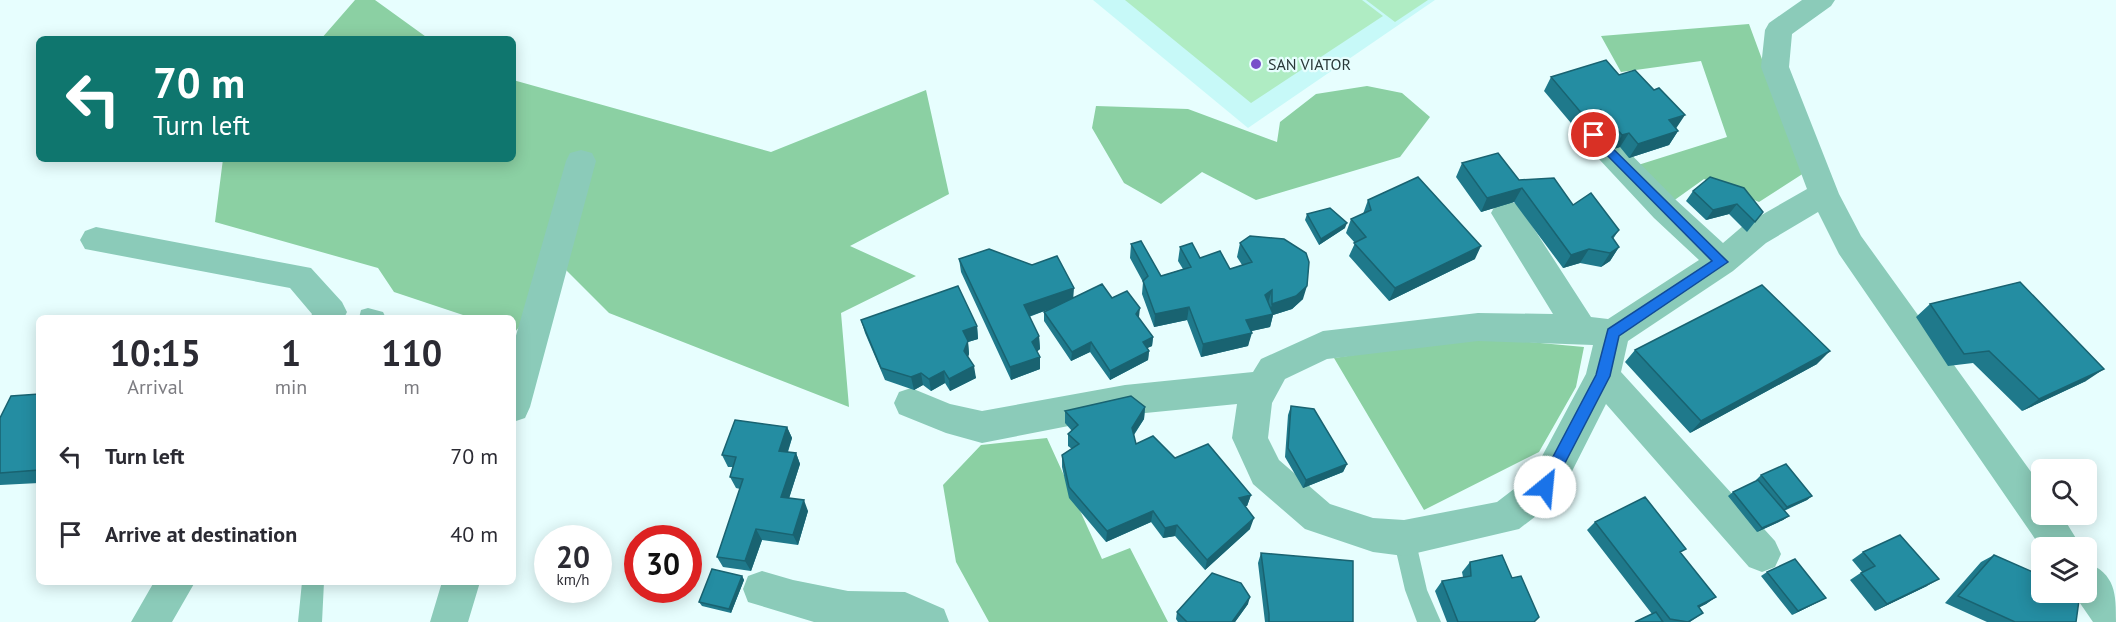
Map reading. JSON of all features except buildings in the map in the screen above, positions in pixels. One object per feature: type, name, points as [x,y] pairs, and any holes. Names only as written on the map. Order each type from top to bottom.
[{"type":"street","points":[[1821,0],[1779,30],[1774,67],[1824,194],[1850,245],[2055,537]]},
{"type":"street","points":[[1594,135],[1665,209],[1722,262]]},
{"type":"street","points":[[516,396],[581,161]]},
{"type":"street","points":[[1603,376],[1545,487],[1506,517],[1404,538],[1373,535],[1318,518],[1266,472],[1250,438],[1255,401],[1273,369],[1323,345],[1478,327],[1597,332],[1722,262],[1755,234],[1824,194]]},
{"type":"street","points":[[1507,213],[1597,332],[1603,376],[1762,554]]},
{"type":"street","points":[[96,240],[300,277],[330,312],[328,315]]},
{"type":"street","points":[[911,403],[946,418],[982,427],[1125,400],[1264,386]]},
{"type":"street","points":[[150,622],[174,585]]},
{"type":"street","points":[[449,622],[460,585]]},
{"type":"street","points":[[762,589],[793,599],[848,610],[905,611],[930,622]]},
{"type":"street","points":[[2097,595],[2116,622]]},
{"type":"lane","points":[[1404,538],[1416,590],[1429,622]]},
{"type":"lane","points":[[310,622],[313,585]]},
{"type":"shaded area","name":"SAN VIATOR","points":[[1093,0],[1435,0],[1248,128]]},
{"type":"green space","points":[[355,0],[375,0],[425,36],[324,36]]},
{"type":"green space","name":"SAN VIATOR","points":[[1125,0],[1362,0],[1383,16],[1251,103]]},
{"type":"green space","points":[[1366,0],[1428,0],[1395,22]]},
{"type":"green space","points":[[1749,24],[1804,173],[1759,202],[1704,179],[1669,204],[1638,165],[1727,137],[1701,61],[1621,72],[1601,36]]},
{"type":"green space","points":[[516,81],[771,152],[926,90],[949,194],[850,246],[916,276],[841,313],[849,407],[609,313],[566,270],[516,331],[516,315],[463,315],[394,292],[378,268],[215,222],[223,162],[516,162]]},
{"type":"green space","points":[[1367,86],[1402,93],[1430,117],[1400,157],[1256,200],[1202,172],[1161,204],[1124,183],[1092,128],[1096,106],[1188,109],[1277,142],[1280,122],[1316,94]]},
{"type":"green space","points":[[1475,337],[1584,347],[1576,387],[1539,452],[1424,510],[1334,358]]},
{"type":"green space","points":[[1047,438],[1102,559],[1130,548],[1168,622],[989,622],[956,562],[943,485],[981,445]]},
{"type":"place","name":"SAN VIATOR","points":[[1256,64]]},
{"type":"route","points":[[1545,487],[1603,376],[1613,333],[1722,262],[1665,209],[1594,135]]}]
